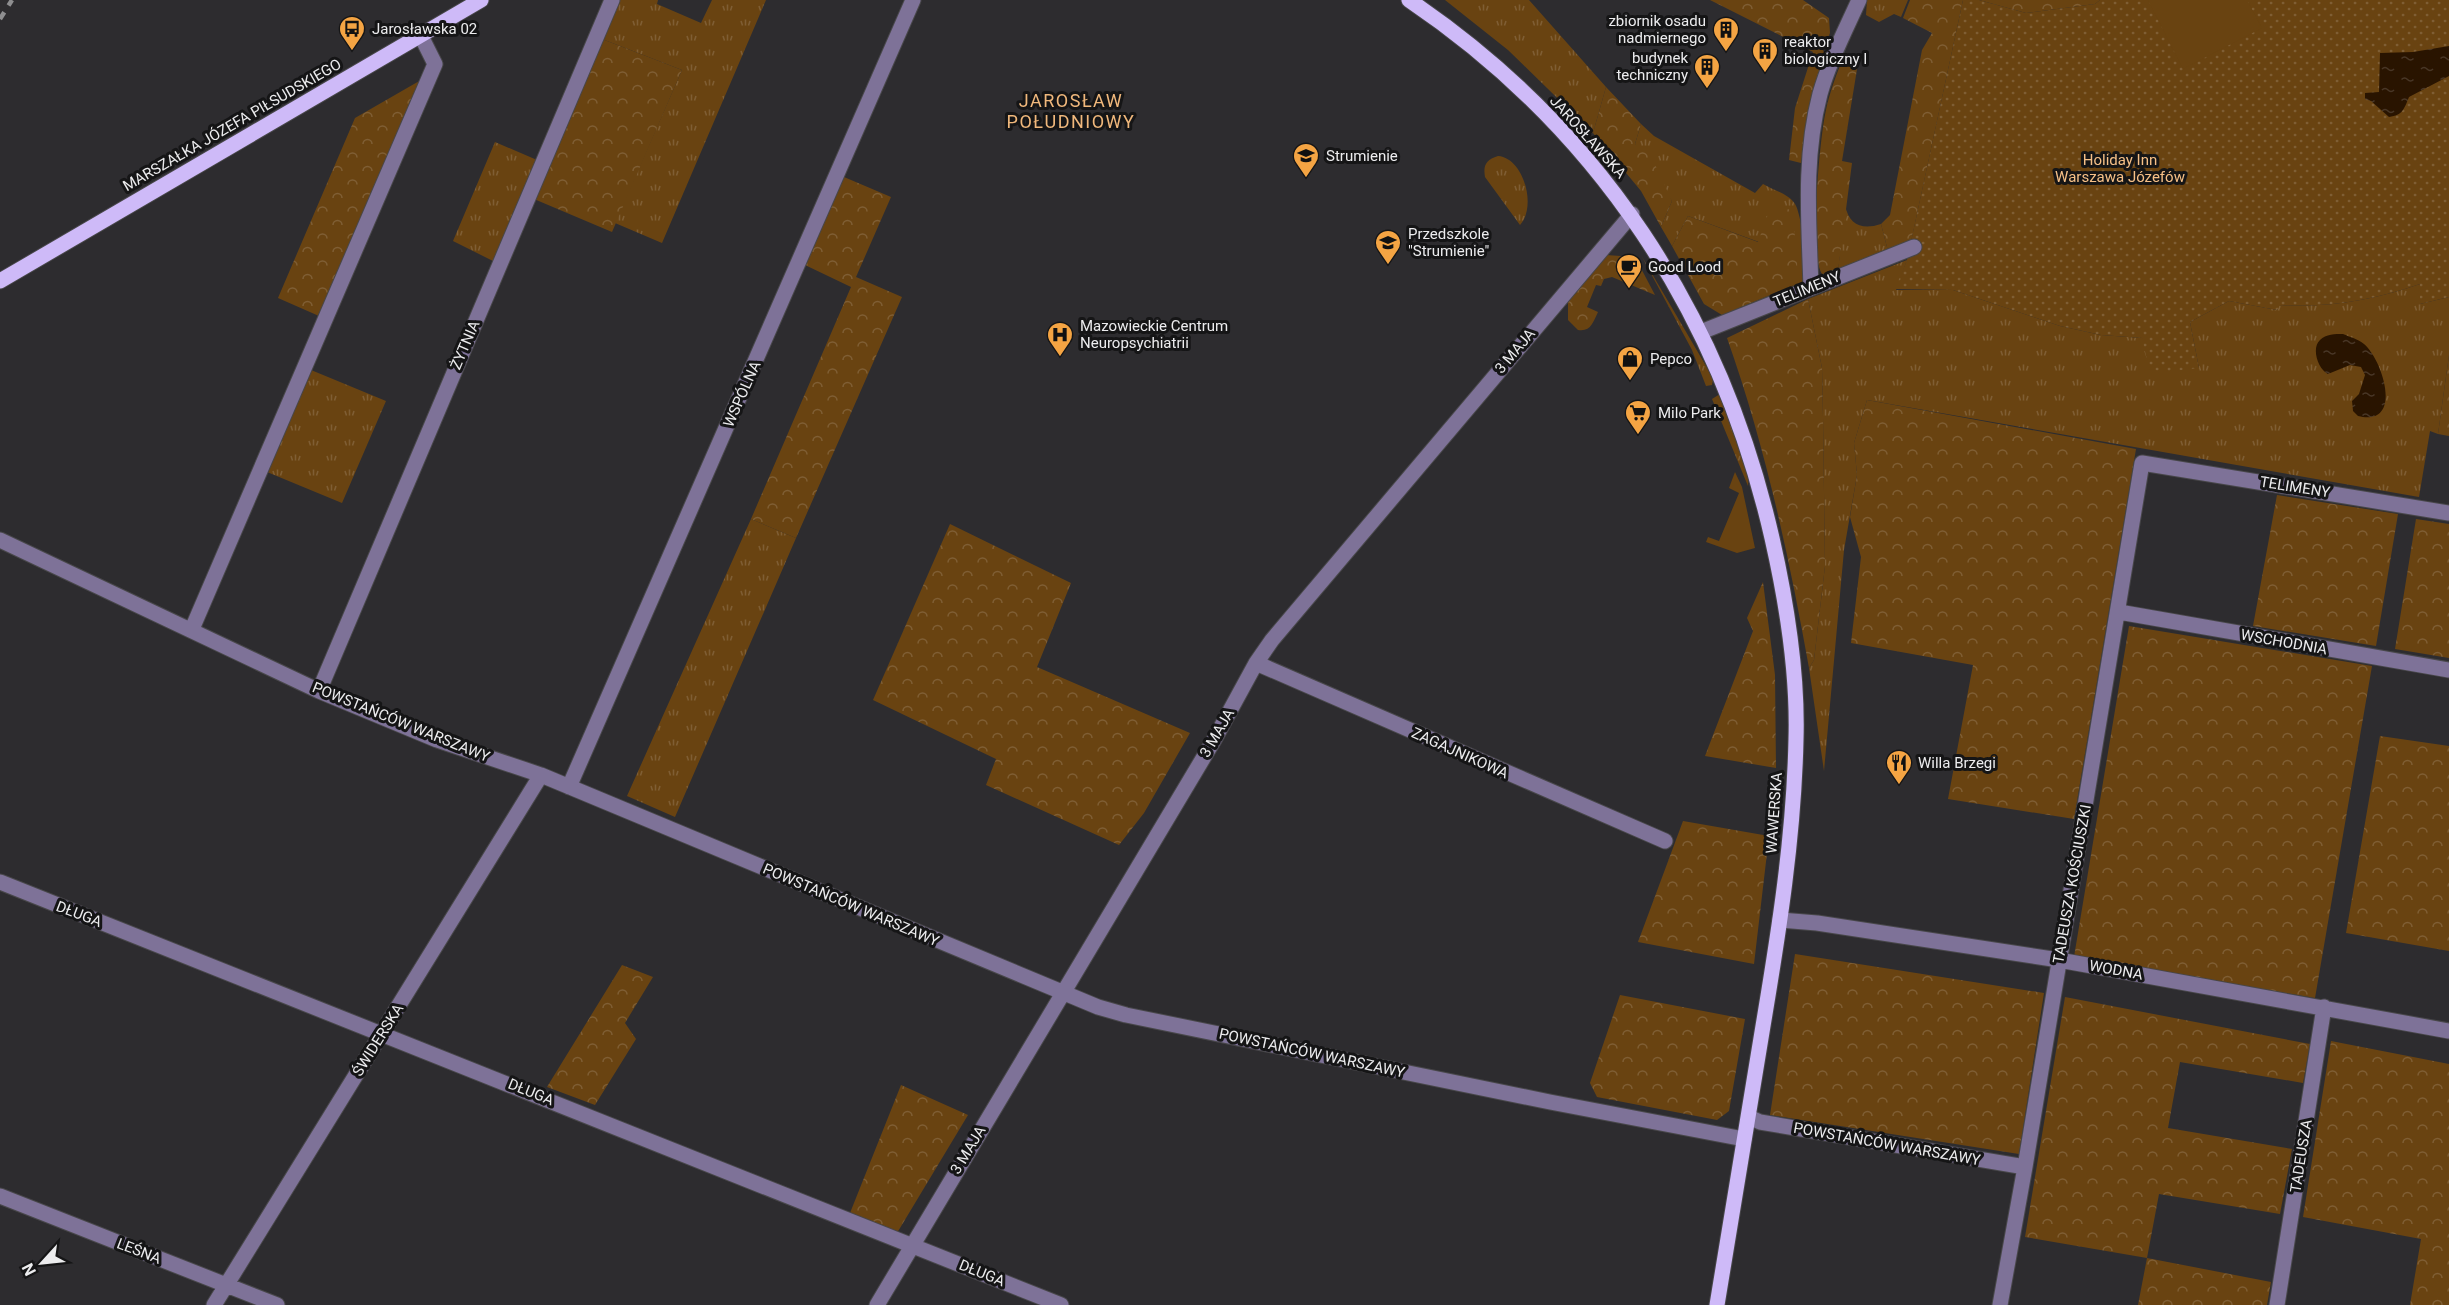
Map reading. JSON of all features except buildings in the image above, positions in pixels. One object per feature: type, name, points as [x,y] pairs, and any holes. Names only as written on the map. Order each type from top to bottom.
[{"type":"main road","name":"MARSZAŁKA JÓZEFA PIŁSUDSKIEGO","points":[[0,281],[482,0]]},
{"type":"main road","name":"JAROSŁAWSKA","points":[[1408,0],[1472,47],[1533,102],[1592,165],[1632,214],[1663,262],[1701,332]]},
{"type":"main road","name":"WAWERSKA","points":[[1701,332],[1726,387],[1749,449],[1778,563],[1789,624],[1795,676],[1797,735],[1791,846],[1717,1305]]},
{"type":"street","name":"ŻYTNIA","points":[[319,691],[612,0]]},
{"type":"street","name":"WSPÓLNA","points":[[570,787],[913,0]]},
{"type":"street","points":[[1811,288],[1807,215],[1811,141],[1821,91],[1859,0]]},
{"type":"street","points":[[192,629],[435,64],[421,36]]},
{"type":"street","name":"3 MAJA","points":[[877,1305],[1208,750],[1256,663],[1345,552],[1632,214]]},
{"type":"street","name":"TELIMENY","points":[[1701,332],[1914,247]]},
{"type":"street","name":"TELIMENY","points":[[2142,462],[2449,513]]},
{"type":"street","name":"TADEUSZA KOŚCIUSZKI","points":[[2000,1305],[2119,612],[2142,462]]},
{"type":"street","name":"POWSTAŃCÓW WARSZAWY","points":[[0,540],[319,691],[437,740],[541,775],[1064,993],[1126,1015],[1550,1102],[1744,1139]]},
{"type":"street","name":"WSCHODNIA","points":[[2119,612],[2449,670]]},
{"type":"street","name":"ZAGAJNIKOWA","points":[[1256,663],[1665,841]]},
{"type":"street","name":"ŚWIDERSKA","points":[[214,1305],[541,775]]},
{"type":"street","name":"DŁUGA","points":[[0,882],[1061,1305]]},
{"type":"street","name":"WODNA","points":[[1780,920],[1817,923],[2058,960],[2449,1031]]},
{"type":"street","name":"TADEUSZA","points":[[2277,1305],[2324,1007]]},
{"type":"street","name":"POWSTAŃCÓW WARSZAWY","points":[[1749,1117],[1760,1122],[2025,1167]]},
{"type":"street","name":"LEŚNA","points":[[0,1196],[277,1305]]},
{"type":"green space","points":[[618,0],[658,0],[657,4],[701,23],[712,0],[766,0],[662,243],[615,223],[682,70],[602,39]]},
{"type":"green space","points":[[1445,0],[1529,0],[1606,87],[1593,133],[1508,50]]},
{"type":"green space","points":[[1710,0],[1803,0],[1829,18],[1830,33],[1823,51],[1827,54],[1810,102],[1801,163],[1789,160],[1795,108],[1813,52]]},
{"type":"green space","points":[[1867,0],[1908,0],[1901,17],[1894,14],[1879,22],[1866,15]]},
{"type":"green space","points":[[1910,0],[1963,0],[1911,242],[1888,251],[1881,224],[1890,215],[1922,50],[1932,33],[1903,18]]},
{"type":"green space","name":"Holiday Inn Warszawa Józefów","points":[[1963,0],[1979,0],[2026,13],[2095,4],[2100,0],[2449,0],[2449,297],[2420,304],[2420,284],[2351,302],[2280,305],[2277,310],[2229,301],[2190,322],[2199,368],[2164,372],[2149,369],[2142,338],[2101,335],[2060,326],[1953,290],[1895,289],[1907,260]]},
{"type":"green space","points":[[1979,0],[2100,0],[2095,4],[2026,13]]},
{"type":"green space","points":[[2148,0],[2247,0],[2262,28],[2183,69]]},
{"type":"green space","points":[[602,39],[682,70],[612,232],[534,199]]},
{"type":"green space","points":[[1845,53],[1859,57],[1842,161],[1852,163],[1838,271],[1823,275],[1816,247],[1816,199],[1820,148],[1829,99]]},
{"type":"green space","points":[[421,80],[319,316],[278,298],[355,118]]},
{"type":"green space","points":[[1606,87],[1641,124],[1635,144],[1652,158],[1672,201],[1661,227],[1641,191],[1593,133]]},
{"type":"green space","points":[[1641,124],[1654,136],[1755,193],[1763,184],[1792,201],[1798,210],[1804,244],[1805,277],[1803,283],[1722,315],[1794,285],[1759,242],[1688,216],[1672,246],[1661,227],[1672,201],[1635,144]]},
{"type":"green space","points":[[495,142],[537,160],[493,261],[453,241]]},
{"type":"green space","points":[[1498,156],[1515,165],[1525,184],[1527,207],[1520,225],[1485,177],[1486,164]]},
{"type":"green space","points":[[844,177],[891,197],[856,277],[902,297],[796,538],[751,519],[851,287],[805,265]]},
{"type":"green space","points":[[1773,200],[1793,212],[1798,275],[1794,285],[1722,315],[1704,304],[1672,246],[1688,216],[1758,242]]},
{"type":"green space","points":[[1845,205],[1850,218],[1858,225],[1868,227],[1881,224],[1888,251],[1838,271]]},
{"type":"green space","points":[[1606,255],[1635,257],[1655,295],[1612,277],[1604,279],[1601,286],[1596,285],[1587,307],[1598,312],[1595,319],[1589,328],[1578,330],[1568,320],[1568,301]]},
{"type":"green space","points":[[1641,255],[1706,366],[1713,379],[1712,385],[1706,386],[1692,350]]},
{"type":"green space","points":[[1907,260],[1896,290],[1953,290],[2060,326],[2101,335],[2142,338],[2199,368],[2190,322],[2229,301],[2277,310],[2279,305],[2351,302],[2420,284],[2420,304],[2449,297],[2449,355],[2438,434],[2430,431],[2419,497],[1867,400],[1854,443],[1857,475],[1844,550],[1824,771],[1809,668],[1814,660],[1825,566],[1822,368],[1808,299]]},
{"type":"green space","points":[[1808,299],[1822,368],[1825,566],[1814,660],[1809,668],[1775,501],[1741,378],[1727,338]]},
{"type":"green space","points":[[2449,355],[2449,436],[2438,434]]},
{"type":"green space","points":[[311,370],[386,401],[342,503],[267,472]]},
{"type":"green space","points":[[1720,394],[1746,467],[1748,486],[1712,399]]},
{"type":"green space","points":[[1867,400],[2136,449],[2074,819],[1948,799],[1973,665],[1851,643],[1861,557],[1850,517],[1857,475],[1854,443]]},
{"type":"green space","points":[[1735,472],[1742,487],[1755,548],[1737,553],[1706,542],[1708,537],[1719,541],[1739,493],[1729,488]]},
{"type":"green space","points":[[2277,495],[2398,514],[2376,646],[2253,626]]},
{"type":"green space","points":[[751,519],[796,538],[675,817],[627,796]]},
{"type":"green space","points":[[2416,519],[2449,524],[2449,658],[2395,649]]},
{"type":"green space","points":[[950,524],[1071,583],[1037,667],[1190,733],[1144,813],[1119,845],[986,785],[996,759],[873,700]]},
{"type":"green space","points":[[1763,582],[1775,675],[1776,768],[1705,756],[1753,631],[1747,618]]},
{"type":"green space","points":[[2129,626],[2372,666],[2315,998],[2074,957]]},
{"type":"green space","points":[[2380,736],[2449,746],[2449,951],[2346,933]]},
{"type":"green space","points":[[1683,821],[1769,836],[1754,964],[1638,942]]},
{"type":"green space","points":[[1795,954],[2044,993],[2019,1154],[1770,1115]]},
{"type":"green space","points":[[622,965],[653,977],[625,1023],[636,1039],[595,1105],[547,1087]]},
{"type":"green space","points":[[1620,995],[1745,1019],[1729,1111],[1717,1120],[1597,1097],[1590,1083]]},
{"type":"green space","points":[[2065,997],[2310,1044],[2303,1083],[2180,1062],[2168,1128],[2292,1149],[2280,1214],[2159,1194],[2147,1258],[2025,1237]]},
{"type":"green space","points":[[2331,1041],[2449,1064],[2449,1305],[2410,1305],[2421,1239],[2303,1217]]},
{"type":"green space","points":[[901,1085],[968,1115],[897,1233],[850,1213]]},
{"type":"green space","points":[[2147,1258],[2271,1282],[2267,1305],[2138,1305]]},
{"type":"water","points":[[2449,46],[2449,76],[2409,97],[2400,113],[2389,117],[2371,101],[2365,99],[2365,93],[2379,92],[2380,53],[2413,52]]},
{"type":"water","points":[[2343,334],[2364,344],[2378,364],[2383,377],[2385,402],[2381,412],[2372,417],[2358,416],[2353,411],[2352,401],[2359,394],[2365,375],[2361,367],[2350,365],[2328,374],[2321,368],[2317,358],[2317,344],[2322,338],[2328,335]]},
{"type":"railway","points":[[0,19],[12,0]]},
{"type":"place","name":"Jarosławska 02","points":[[352,52]]},
{"type":"place","name":"zbiornik osadu nadmiernego","points":[[1726,53]]},
{"type":"place","name":"reaktor biologiczny I","points":[[1765,74]]},
{"type":"place","name":"budynek techniczny","points":[[1707,90]]},
{"type":"place","name":"Strumienie","points":[[1306,179]]},
{"type":"place","name":"Przedszkole \"Strumienie\"","points":[[1388,266]]},
{"type":"place","name":"Good Lood","points":[[1629,290]]},
{"type":"place","name":"Mazowieckie Centrum Neuropsychiatrii","points":[[1060,358]]},
{"type":"place","name":"Pepco","points":[[1630,382]]},
{"type":"place","name":"Milo Park","points":[[1638,436]]},
{"type":"place","name":"Willa Brzegi","points":[[1899,786]]},
{"type":"district","name":"JAROSŁAW POŁUDNIOWY","points":[[1071,111]]}]
